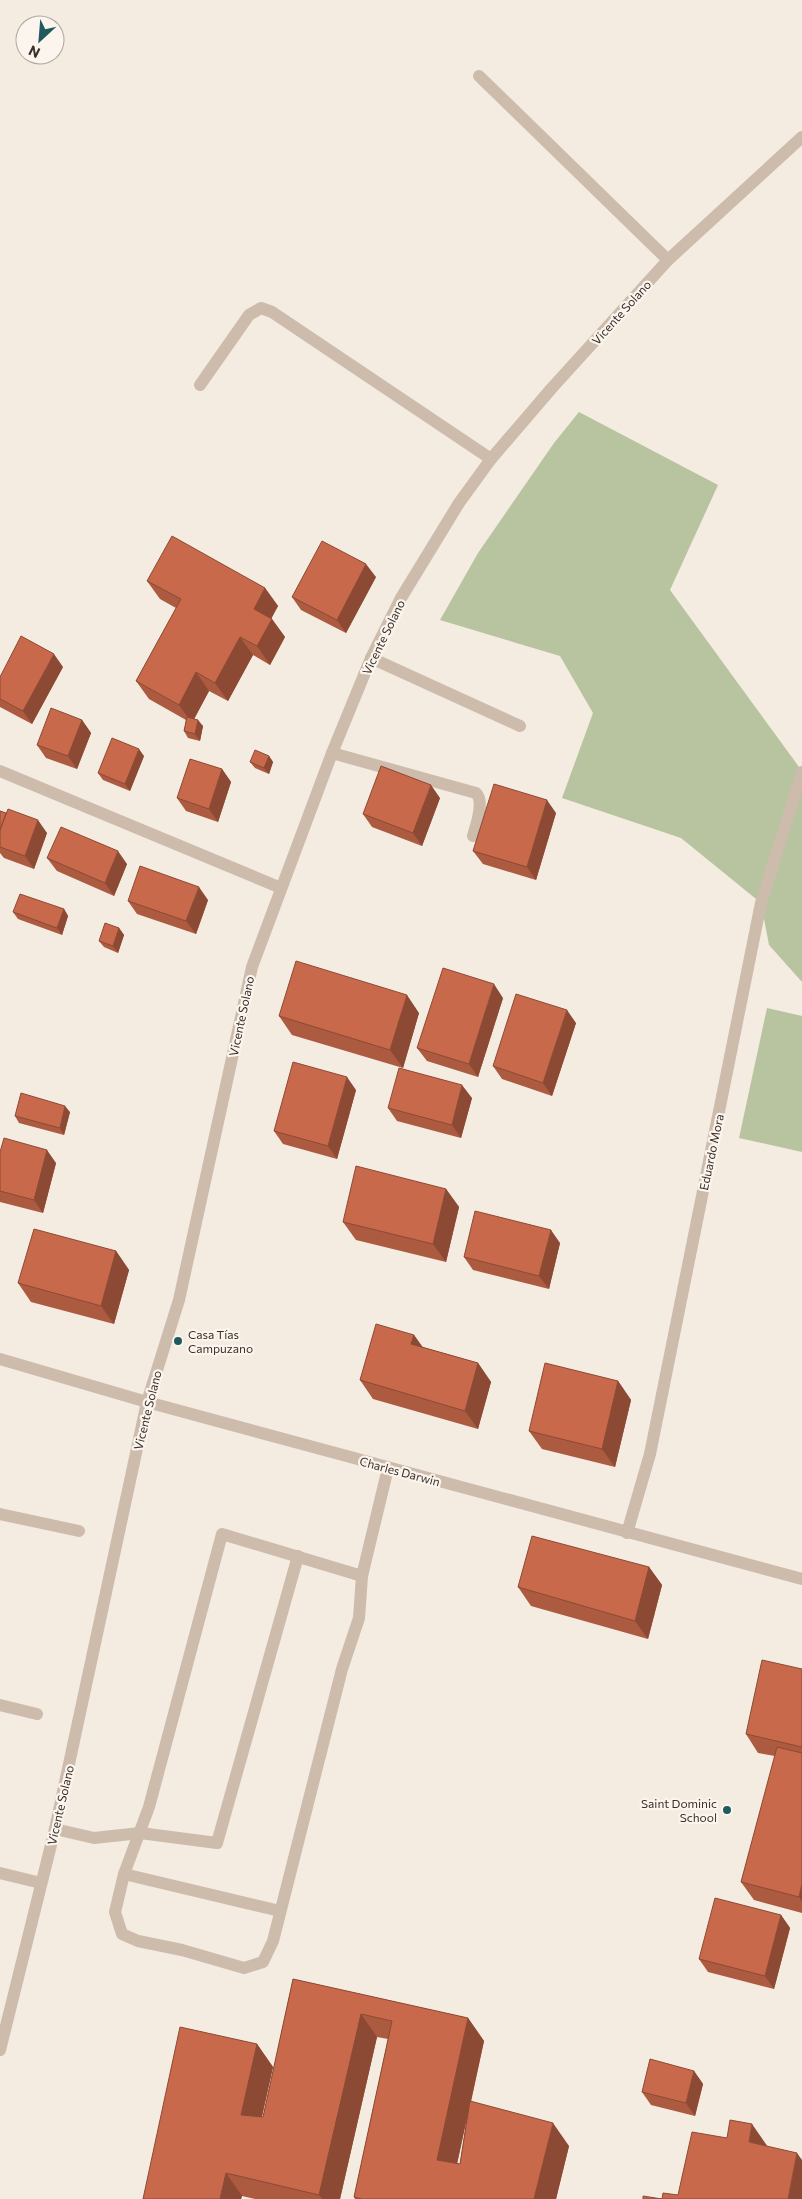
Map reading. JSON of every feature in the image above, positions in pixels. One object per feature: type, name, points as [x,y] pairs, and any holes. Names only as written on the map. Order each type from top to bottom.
[{"type":"street","points":[[479,76],[668,260]]},
{"type":"street","name":"Vicente Solano","points":[[0,2050],[55,1829],[147,1402],[179,1300],[252,967],[332,753],[371,658],[402,598],[449,519],[491,459],[550,389],[668,260],[802,137]]},
{"type":"street","points":[[200,385],[249,315],[261,308],[272,312],[491,459]]},
{"type":"street","points":[[371,658],[520,726]]},
{"type":"street","points":[[332,753],[476,793],[480,803],[473,836]]},
{"type":"street","points":[[0,771],[281,888]]},
{"type":"street","name":"Eduardo Mora","points":[[627,1533],[650,1454],[761,903],[802,772]]},
{"type":"street","name":"Charles Darwin","points":[[0,1358],[147,1402],[802,1580]]},
{"type":"street","points":[[362,1576],[222,1534],[149,1807],[124,1874],[115,1912],[122,1934],[138,1941],[182,1950],[244,1968],[263,1962],[273,1942],[342,1669],[359,1618],[362,1576],[388,1468]]},
{"type":"street","points":[[0,1514],[79,1531]]},
{"type":"street","points":[[55,1829],[94,1838],[140,1833],[217,1842],[298,1556]]},
{"type":"street","points":[[0,1706],[37,1714]]},
{"type":"street","points":[[0,1873],[42,1883]]},
{"type":"street","points":[[124,1874],[280,1911]]},
{"type":"green space","points":[[579,412],[718,485],[670,590],[802,771],[802,982],[769,945],[761,903],[681,838],[562,798],[593,713],[560,656],[440,620],[478,553],[554,443]]},
{"type":"green space","points":[[767,1008],[802,1016],[802,1152],[739,1138]]},
{"type":"building","points":[[172,536],[265,588],[254,609],[272,619],[257,646],[240,637],[215,683],[196,672],[179,705],[136,681],[181,599],[147,581]]},
{"type":"building","points":[[322,541],[366,564],[337,620],[292,597]]},
{"type":"building","points":[[21,636],[54,654],[23,711],[0,699],[0,677]]},
{"type":"building","points":[[51,708],[82,720],[68,756],[37,745]]},
{"type":"building","points":[[187,717],[198,720],[195,734],[184,731]]},
{"type":"building","points":[[112,738],[139,749],[125,784],[98,773]]},
{"type":"building","points":[[255,750],[269,756],[264,768],[250,762]]},
{"type":"building","points":[[190,759],[222,769],[209,809],[177,798]]},
{"type":"building","points":[[381,766],[431,785],[413,833],[363,814]]},
{"type":"building","points":[[494,784],[547,800],[527,867],[473,851]]},
{"type":"building","points":[[8,809],[38,820],[25,856],[0,847],[0,830]]},
{"type":"building","points":[[0,811],[6,813],[0,830]]},
{"type":"building","points":[[61,827],[118,851],[105,883],[47,858]]},
{"type":"building","points":[[140,866],[199,887],[186,921],[128,901]]},
{"type":"building","points":[[20,894],[64,909],[57,928],[13,912]]},
{"type":"building","points":[[105,923],[119,928],[113,946],[99,941]]},
{"type":"building","points":[[296,961],[407,995],[390,1050],[279,1016]]},
{"type":"building","points":[[443,968],[494,984],[469,1064],[417,1048]]},
{"type":"building","points":[[516,994],[567,1010],[543,1083],[493,1066]]},
{"type":"building","points":[[293,1062],[347,1077],[328,1146],[274,1131]]},
{"type":"building","points":[[399,1068],[462,1085],[452,1125],[388,1108]]},
{"type":"building","points":[[21,1093],[65,1106],[60,1128],[15,1116]]},
{"type":"building","points":[[4,1138],[47,1150],[34,1200],[0,1191],[0,1152]]},
{"type":"building","points":[[356,1166],[446,1189],[433,1244],[343,1222]]},
{"type":"building","points":[[475,1211],[551,1230],[539,1276],[464,1257]]},
{"type":"building","points":[[34,1229],[116,1251],[101,1306],[18,1283]]},
{"type":"building","points":[[376,1324],[414,1335],[411,1344],[478,1363],[465,1411],[360,1380]]},
{"type":"building","points":[[545,1363],[618,1381],[602,1449],[529,1431]]},
{"type":"building","points":[[532,1536],[649,1567],[635,1621],[518,1587]]},
{"type":"building","points":[[762,1660],[802,1669],[802,1747],[746,1734]]},
{"type":"building","points":[[777,1747],[802,1753],[802,1884],[799,1897],[741,1882]]},
{"type":"building","points":[[715,1898],[781,1915],[765,1976],[699,1959]]},
{"type":"building","points":[[293,1979],[468,2018],[437,2160],[460,2164],[470,2101],[553,2123],[534,2199],[362,2199],[354,2197],[392,2021],[361,2014],[319,2195],[226,2173],[220,2199],[143,2199],[180,2027],[257,2044],[241,2115],[263,2117]]},
{"type":"building","points":[[650,2059],[694,2071],[686,2103],[642,2092]]},
{"type":"building","points":[[730,2120],[752,2124],[749,2142],[797,2153],[788,2199],[662,2199],[663,2193],[678,2195],[692,2132],[727,2138]]},
{"type":"building","points":[[643,2196],[662,2199],[643,2199]]},
{"type":"place","name":"Casa Tías Campuzano","points":[[178,1341]]},
{"type":"place","name":"Saint Dominic School","points":[[727,1810]]}]
